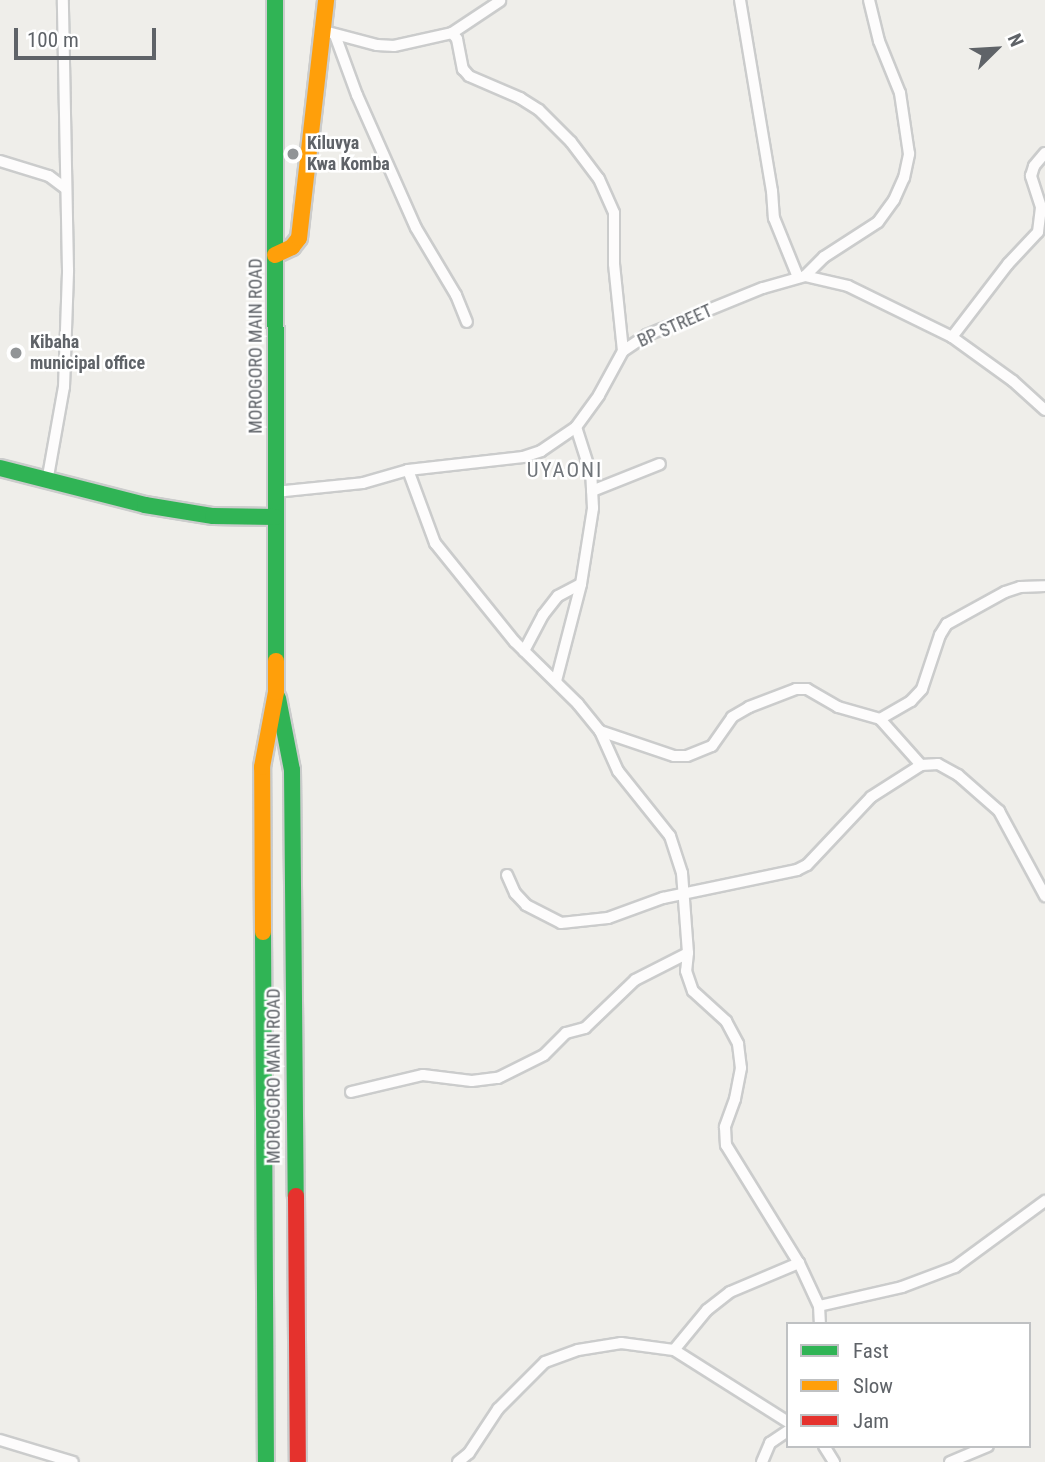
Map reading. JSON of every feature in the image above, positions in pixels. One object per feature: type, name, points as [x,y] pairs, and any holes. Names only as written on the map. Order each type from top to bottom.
[{"type":"main road","name":"MOROGORO MAIN ROAD","points":[[266,1462],[262,767],[276,692],[278,568],[275,517],[275,0]]},
{"type":"main road","points":[[275,255],[292,247],[299,237],[330,33],[326,0]]},
{"type":"main road","points":[[0,468],[145,505],[200,514],[275,517]]},
{"type":"main road","name":"MOROGORO MAIN ROAD","points":[[276,692],[292,769],[298,1462]]},
{"type":"street","points":[[47,482],[64,387],[68,270],[63,0]]},
{"type":"street","points":[[740,0],[766,152],[774,218],[801,277]]},
{"type":"street","points":[[801,277],[824,257],[877,222],[894,200],[904,178],[909,154],[900,93],[879,41],[869,0]]},
{"type":"street","points":[[330,33],[394,46],[452,33],[500,1]]},
{"type":"street","points":[[330,33],[416,228],[456,295],[467,322]]},
{"type":"street","points":[[452,33],[457,39],[463,69],[470,76],[520,98],[539,110],[571,142],[599,179],[614,213],[614,264],[623,351]]},
{"type":"street","points":[[952,337],[978,308],[1008,264],[1038,232],[1041,207],[1031,176],[1034,166],[1045,153]]},
{"type":"street","points":[[0,161],[49,176],[65,188]]},
{"type":"street","points":[[801,277],[848,286],[952,337],[1013,381],[1045,410]]},
{"type":"street","name":"BP STREET","points":[[275,492],[363,483],[408,470],[523,457],[541,451],[576,427],[599,396],[623,351],[647,335],[763,288],[801,277]]},
{"type":"street","points":[[556,681],[581,584],[591,530],[591,474],[576,427]]},
{"type":"street","points":[[592,491],[660,464]]},
{"type":"street","points":[[408,470],[435,543],[524,651],[556,681],[600,731],[618,771],[670,836],[682,873],[685,895],[683,909],[688,953],[686,971],[693,991],[726,1021],[738,1044],[741,1068],[735,1099],[725,1127],[726,1146],[799,1263],[819,1306],[820,1322]]},
{"type":"street","points":[[524,651],[543,615],[558,596],[581,584]]},
{"type":"street","points":[[880,719],[911,701],[922,689],[940,635],[947,624],[1005,592],[1020,587],[1045,586]]},
{"type":"street","points":[[600,731],[674,756],[687,756],[712,746],[732,717],[796,689],[807,689],[838,707],[880,719],[921,765]]},
{"type":"street","points":[[508,874],[509,884],[526,905],[561,923],[608,918],[663,898],[797,870],[807,865],[871,797],[921,765],[938,764],[958,775],[999,811],[1039,870],[1045,896]]},
{"type":"street","points":[[351,1092],[423,1075],[471,1081],[498,1078],[544,1055],[566,1033],[585,1028],[635,980],[688,953]]},
{"type":"street","points":[[819,1306],[921,1282],[955,1267],[1045,1201]]},
{"type":"street","points":[[674,1350],[707,1310],[730,1292],[799,1263]]},
{"type":"street","points":[[458,1462],[469,1453],[498,1409],[545,1362],[578,1350],[621,1343],[674,1350],[786,1421]]},
{"type":"street","points":[[762,1462],[771,1443],[786,1432]]},
{"type":"street","points":[[0,1440],[73,1462]]},
{"type":"street","points":[[950,1462],[983,1448]]},
{"type":"traffic: fast","points":[[275,0],[276,661]]},
{"type":"traffic: fast","points":[[0,468],[145,505],[213,516],[275,517]]},
{"type":"traffic: fast","points":[[278,698],[292,770],[296,1196]]},
{"type":"traffic: fast","points":[[263,932],[266,1462]]},
{"type":"traffic: slow","points":[[275,255],[292,247],[299,238],[326,0]]},
{"type":"traffic: slow","points":[[263,932],[262,767],[276,692],[276,661]]},
{"type":"traffic: jam","points":[[296,1196],[298,1462]]},
{"type":"place","name":"Kiluvya Kwa Komba","points":[[293,154]]},
{"type":"place","name":"Kibaha municipal office","points":[[16,353]]},
{"type":"district","name":"UYAONI","points":[[565,470]]}]
